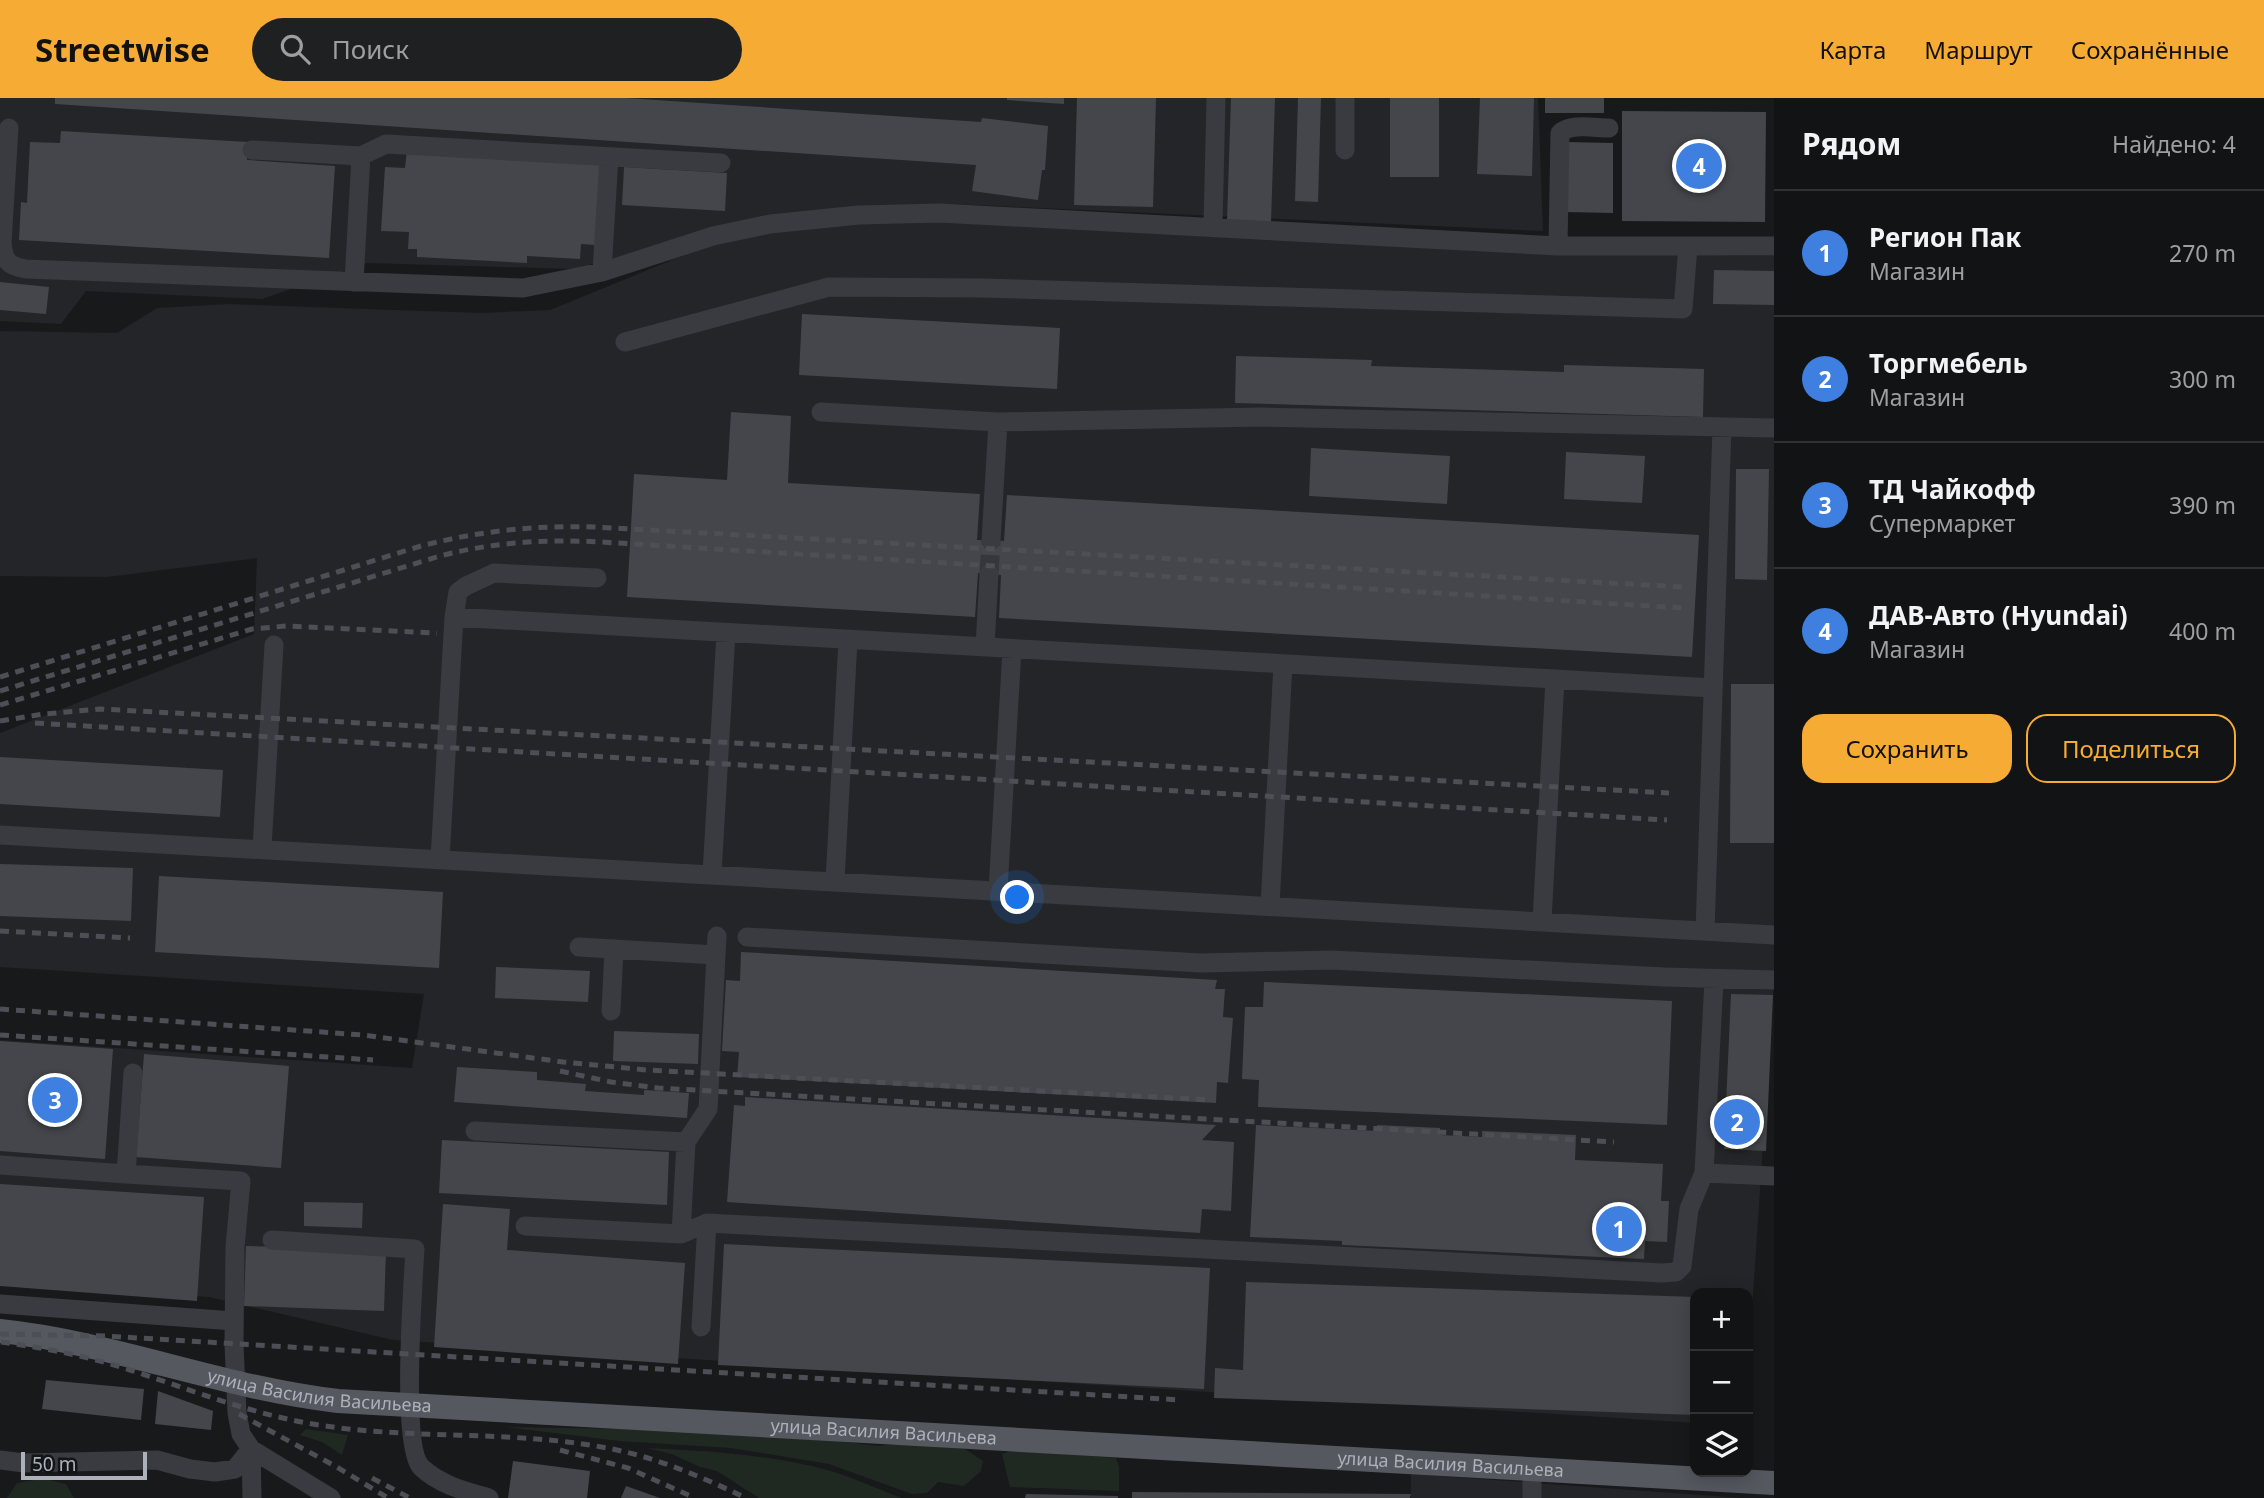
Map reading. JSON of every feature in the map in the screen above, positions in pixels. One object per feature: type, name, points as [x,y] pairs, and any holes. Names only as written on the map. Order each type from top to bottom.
[{"type":"main road","name":"улица Василия Васильева","points":[[0,1331],[76,1342],[303,1397],[1532,1467],[1761,1487]]},
{"type":"lane","points":[[1213,226],[1216,98]]},
{"type":"lane","points":[[1345,98],[1345,150]]},
{"type":"lane","points":[[9,128],[2,243],[4,257],[11,266],[40,269],[523,288],[602,272],[713,236],[770,224],[859,215],[940,213],[1558,246],[1774,246]]},
{"type":"lane","points":[[1558,246],[1560,133],[1564,129],[1572,128],[1609,128]]},
{"type":"lane","points":[[252,150],[361,156],[386,144],[722,163]]},
{"type":"lane","points":[[354,282],[361,156]]},
{"type":"lane","points":[[602,272],[609,157]]},
{"type":"lane","points":[[625,342],[829,287],[984,288],[1683,309],[1688,246]]},
{"type":"lane","points":[[821,412],[998,422],[1261,417],[1774,428]]},
{"type":"lane","points":[[991,541],[998,422]]},
{"type":"lane","points":[[1705,931],[1722,427]]},
{"type":"lane","points":[[440,859],[454,617],[458,592],[494,573],[597,578]]},
{"type":"lane","points":[[985,647],[989,574]]},
{"type":"lane","points":[[454,617],[1713,688]]},
{"type":"lane","points":[[712,874],[726,633]]},
{"type":"lane","points":[[835,881],[848,640]]},
{"type":"lane","points":[[262,848],[274,645]]},
{"type":"lane","points":[[998,890],[1012,649]]},
{"type":"lane","points":[[1270,906],[1283,664]]},
{"type":"lane","points":[[1542,921],[1555,679]]},
{"type":"lane","points":[[0,835],[1774,934]]},
{"type":"lane","points":[[747,937],[1201,963],[1332,960],[1774,980]]},
{"type":"lane","points":[[579,947],[614,949],[716,946],[708,1109],[686,1142],[681,1234]]},
{"type":"lane","points":[[611,1011],[614,949]]},
{"type":"lane","points":[[525,1226],[681,1234],[707,1223],[1676,1272],[1682,1266],[1689,1209],[1704,1173],[1714,979]]},
{"type":"lane","points":[[126,1174],[133,1073]]},
{"type":"lane","points":[[475,1131],[686,1142]]},
{"type":"lane","points":[[0,1165],[241,1181],[235,1247],[236,1382],[239,1427],[251,1450],[252,1498]]},
{"type":"lane","points":[[1704,1173],[1774,1176]]},
{"type":"lane","points":[[701,1327],[707,1223]]},
{"type":"lane","points":[[272,1240],[415,1249],[409,1354],[412,1445],[419,1465],[447,1485],[489,1498]]},
{"type":"lane","points":[[0,1304],[234,1321]]},
{"type":"lane","points":[[0,1460],[24,1463],[157,1460],[190,1469],[215,1472],[235,1469],[251,1450]]},
{"type":"lane","points":[[251,1450],[331,1498]]},
{"type":"lane","points":[[1532,1467],[1532,1498]]},
{"type":"shaded area","points":[[0,98],[1538,98],[1543,231],[952,204],[759,220],[573,269],[367,263],[262,299],[86,291],[61,324],[0,321]]},
{"type":"shaded area","points":[[915,220],[1674,255],[1774,256],[1774,979],[1753,1295],[1753,1288],[1690,1288],[1690,1423],[393,1340],[209,1297],[0,1282],[0,1040],[412,1068],[424,994],[0,967],[0,733],[254,634],[257,558],[107,577],[0,576],[0,331],[117,333],[157,308],[228,304],[481,313],[550,310],[721,240],[818,222]]},
{"type":"shaded area","points":[[506,1427],[681,1430],[806,1437],[877,1446],[911,1443],[965,1449],[983,1461],[981,1471],[964,1486],[938,1482],[927,1493],[912,1494],[829,1464],[731,1448],[619,1441]]},
{"type":"shaded area","points":[[306,1429],[348,1435],[342,1455],[322,1442],[300,1435]]},
{"type":"shaded area","points":[[646,1448],[782,1460],[846,1476],[902,1498],[759,1498],[717,1471],[700,1467],[672,1454]]},
{"type":"shaded area","points":[[1013,1450],[1116,1458],[1119,1467],[1119,1491],[1010,1487],[1002,1454]]},
{"type":"shaded area","points":[[1411,1474],[1742,1498],[1411,1498]]},
{"type":"shaded area","points":[[35,1480],[66,1484],[74,1498],[7,1498],[17,1483]]},
{"type":"building","points":[[55,98],[626,98],[981,122],[982,118],[1048,126],[1045,170],[1042,170],[1038,200],[972,191],[976,165],[55,104]]},
{"type":"building","points":[[1064,98],[1064,104],[1007,100]]},
{"type":"building","points":[[1077,98],[1156,98],[1153,207],[1074,205]]},
{"type":"building","points":[[1231,98],[1275,98],[1271,222],[1227,221]]},
{"type":"building","points":[[1298,98],[1321,98],[1318,202],[1295,201]]},
{"type":"building","points":[[1390,98],[1439,98],[1439,177],[1390,177]]},
{"type":"building","points":[[1480,98],[1534,98],[1532,176],[1477,174]]},
{"type":"building","points":[[1545,98],[1604,98],[1604,113],[1545,113]]},
{"type":"building","points":[[1622,111],[1766,112],[1765,222],[1622,221]]},
{"type":"building","points":[[61,131],[248,142],[247,160],[335,166],[329,258],[19,240],[21,202],[27,203],[30,142],[60,143]]},
{"type":"building","points":[[1566,142],[1613,143],[1613,213],[1565,212]]},
{"type":"building","points":[[407,150],[601,162],[596,245],[581,244],[580,259],[527,256],[527,263],[417,257],[417,249],[408,249],[409,232],[381,231],[385,167],[405,168]]},
{"type":"building","points":[[624,167],[727,173],[725,211],[622,205]]},
{"type":"building","points":[[1714,270],[1774,271],[1774,305],[1713,304]]},
{"type":"building","points":[[0,282],[49,287],[46,314],[0,310]]},
{"type":"building","points":[[802,314],[1060,328],[1057,389],[799,375]]},
{"type":"building","points":[[1236,356],[1372,360],[1371,366],[1564,372],[1564,365],[1704,369],[1703,417],[1235,403]]},
{"type":"building","points":[[731,412],[791,416],[788,483],[980,494],[977,540],[1004,541],[1007,495],[1699,535],[1692,657],[999,618],[1001,575],[978,573],[975,617],[627,597],[634,474],[727,480]]},
{"type":"building","points":[[1311,448],[1450,456],[1447,504],[1309,496]]},
{"type":"building","points":[[1566,452],[1645,456],[1642,503],[1564,499]]},
{"type":"building","points":[[1736,469],[1769,469],[1767,580],[1735,579]]},
{"type":"building","points":[[1731,684],[1774,684],[1774,843],[1730,843]]},
{"type":"building","points":[[0,757],[223,770],[220,817],[0,804]]},
{"type":"building","points":[[0,864],[133,868],[131,921],[0,916]]},
{"type":"building","points":[[159,876],[443,892],[439,968],[155,952]]},
{"type":"building","points":[[741,952],[1217,980],[1215,989],[1225,989],[1223,1017],[1233,1018],[1228,1083],[1217,1082],[1216,1103],[737,1077],[739,1052],[722,1051],[726,980],[740,981]]},
{"type":"building","points":[[496,967],[590,971],[588,1002],[495,998]]},
{"type":"building","points":[[1264,982],[1672,1001],[1667,1125],[1258,1107],[1259,1080],[1242,1079],[1245,1007],[1263,1007]]},
{"type":"building","points":[[1731,994],[1773,995],[1766,1151],[1724,1149]]},
{"type":"building","points":[[614,1031],[699,1034],[698,1064],[613,1061]]},
{"type":"building","points":[[0,1041],[113,1049],[105,1159],[0,1151]]},
{"type":"building","points":[[144,1054],[289,1066],[281,1168],[136,1157]]},
{"type":"building","points":[[457,1067],[537,1072],[537,1080],[586,1084],[585,1091],[644,1095],[644,1090],[689,1093],[687,1118],[454,1102]]},
{"type":"building","points":[[745,1097],[1216,1125],[1202,1140],[1234,1142],[1231,1211],[1202,1209],[1200,1233],[727,1202],[734,1105],[745,1106]]},
{"type":"building","points":[[1256,1125],[1377,1131],[1377,1125],[1440,1128],[1440,1135],[1482,1137],[1482,1131],[1576,1135],[1575,1160],[1663,1164],[1661,1201],[1669,1201],[1667,1242],[1645,1241],[1644,1259],[1342,1245],[1342,1241],[1250,1237]]},
{"type":"building","points":[[442,1140],[669,1152],[667,1205],[439,1193]]},
{"type":"building","points":[[0,1184],[204,1197],[197,1301],[0,1286]]},
{"type":"building","points":[[304,1202],[363,1203],[362,1228],[304,1226]]},
{"type":"building","points":[[443,1204],[510,1209],[507,1250],[685,1263],[678,1364],[434,1347]]},
{"type":"building","points":[[724,1244],[1210,1268],[1204,1389],[718,1365]]},
{"type":"building","points":[[246,1246],[386,1250],[384,1311],[244,1306]]},
{"type":"building","points":[[1246,1282],[1690,1297],[1690,1415],[1214,1398],[1215,1368],[1243,1370]]},
{"type":"building","points":[[46,1380],[144,1389],[141,1420],[42,1409]]},
{"type":"building","points":[[158,1391],[213,1411],[211,1430],[155,1424]]},
{"type":"building","points":[[513,1461],[590,1471],[587,1498],[508,1498]]},
{"type":"building","points":[[626,1486],[660,1498],[621,1498]]},
{"type":"building","points":[[1132,1492],[1411,1494],[1410,1498],[1132,1498]]},
{"type":"building","points":[[1026,1494],[1118,1496],[1118,1498],[1025,1498]]},
{"type":"tunnel","points":[[989,574],[991,541]]},
{"type":"railway","points":[[0,677],[421,546],[464,536],[529,528],[595,527],[1683,587]]},
{"type":"railway","points":[[0,691],[440,556],[480,547],[540,541],[601,542],[1683,608]]},
{"type":"railway","points":[[0,705],[252,629],[287,626],[437,633]]},
{"type":"railway","points":[[0,721],[100,709],[1669,793]]},
{"type":"railway","points":[[35,723],[1667,820]]},
{"type":"railway","points":[[0,931],[130,938]]},
{"type":"railway","points":[[0,1009],[363,1035],[563,1062],[647,1070],[1212,1100]]},
{"type":"railway","points":[[0,1035],[373,1060]]},
{"type":"railway","points":[[560,1071],[611,1082],[658,1088],[1614,1142]]},
{"type":"railway","points":[[0,1334],[105,1336],[1181,1400]]},
{"type":"railway","points":[[1,1342],[98,1361],[240,1406],[307,1423],[382,1432],[570,1442],[607,1448],[678,1468],[746,1498]]},
{"type":"railway","points":[[239,1414],[388,1498]]},
{"type":"railway","points":[[560,1450],[628,1468],[695,1498]]},
{"type":"railway","points":[[372,1478],[410,1498]]},
{"type":"place","name":"ДАВ-Авто (Hyundai)","points":[[1699,166]]},
{"type":"place","name":"ТД Чайкофф","points":[[55,1100]]},
{"type":"place","name":"Торгмебель","points":[[1737,1122]]},
{"type":"place","name":"Регион Пак","points":[[1619,1229]]}]
